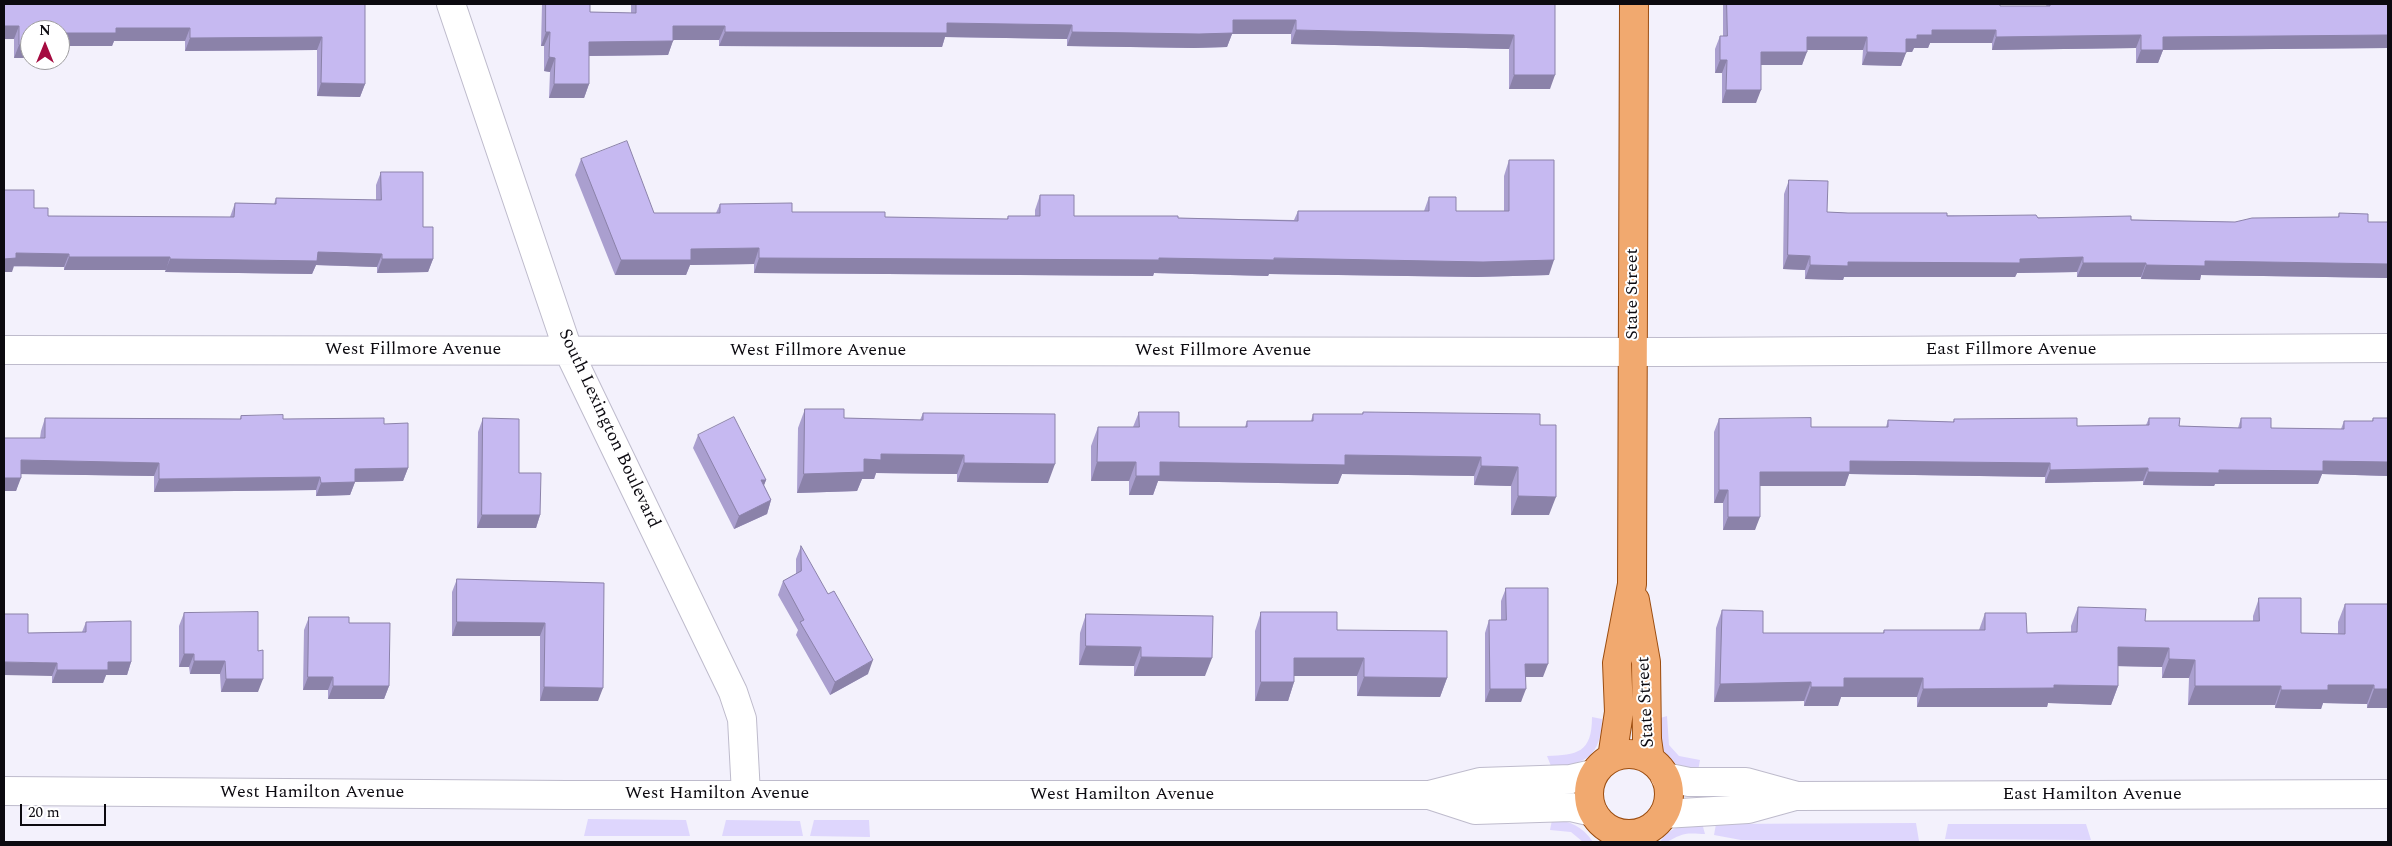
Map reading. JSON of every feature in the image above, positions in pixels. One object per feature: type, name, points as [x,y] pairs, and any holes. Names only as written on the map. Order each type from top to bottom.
[{"type":"main road","name":"State Street","points":[[1634,4],[1632,584],[1646,662],[1647,739],[1658,769]]},
{"type":"main road","name":"State Street","points":[[1602,766],[1619,712],[1617,663],[1632,584]]},
{"type":"main road","points":[[1624,755],[1637,756],[1658,769],[1669,789],[1668,801],[1652,829],[1634,833],[1620,833],[1603,828],[1589,800],[1589,787],[1602,766],[1624,755]]},
{"type":"street","name":"South Lexington Boulevard","points":[[450,4],[568,350],[733,692],[742,719],[746,794]]},
{"type":"street","name":"East Fillmore Avenue","points":[[1633,352],[2388,348]]},
{"type":"street","name":"West Fillmore Avenue","points":[[4,350],[1633,352]]},
{"type":"street","name":"West Hamilton Avenue","points":[[4,791],[1429,795],[1480,782],[1571,779],[1602,766]]},
{"type":"street","name":"East Hamilton Avenue","points":[[1658,769],[1690,782],[1746,782],[1797,796]]},
{"type":"street","name":"East Hamilton Avenue","points":[[1652,829],[1748,809],[1797,796],[2388,794]]},
{"type":"street","name":"West Hamilton Avenue","points":[[1429,795],[1475,810],[1571,807],[1603,828]]},
{"type":"shaded area","points":[[1667,716],[1669,745],[1679,756],[1700,760],[1698,771],[1678,765],[1666,755],[1662,748],[1659,740],[1657,719]]},
{"type":"shaded area","points":[[1592,717],[1602,719],[1599,742],[1595,750],[1582,761],[1574,764],[1551,766],[1547,756],[1567,755],[1581,750],[1586,745],[1591,729]]},
{"type":"shaded area","points":[[588,819],[686,820],[690,836],[584,836]]},
{"type":"shaded area","points":[[726,820],[800,821],[803,836],[722,836]]},
{"type":"shaded area","points":[[814,820],[869,820],[870,837],[810,836]]},
{"type":"shaded area","points":[[1552,820],[1565,821],[1576,825],[1593,842],[1583,842],[1571,832],[1550,830]]},
{"type":"shaded area","points":[[1702,823],[1705,834],[1685,834],[1660,842],[1673,829]]},
{"type":"shaded area","points":[[1916,823],[1919,841],[1741,840],[1714,835],[1716,824]]},
{"type":"shaded area","points":[[1948,824],[2086,824],[2091,840],[1945,839]]},
{"type":"building","points":[[4,4],[365,4],[365,84],[321,83],[322,37],[190,38],[190,28],[116,28],[116,33],[70,33],[70,20],[20,20],[19,45],[19,26],[4,26]]},
{"type":"building","points":[[546,4],[590,4],[590,12],[636,13],[636,4],[1555,4],[1555,75],[1514,75],[1514,35],[1296,30],[1296,20],[1233,20],[1233,33],[1199,34],[1072,32],[1072,25],[947,23],[947,33],[725,32],[725,26],[673,26],[673,41],[589,42],[589,84],[554,84],[555,58],[549,57],[550,32],[546,32]]},
{"type":"building","points":[[1727,4],[2000,4],[2000,6],[2050,6],[2050,4],[2388,4],[2388,35],[2163,37],[2163,50],[2141,50],[2141,35],[1996,37],[1996,30],[1932,30],[1932,35],[1917,35],[1917,39],[1906,39],[1906,53],[1867,52],[1867,37],[1807,37],[1807,52],[1761,52],[1761,90],[1726,90],[1727,60],[1720,60],[1720,36],[1727,36]]},
{"type":"building","points":[[627,141],[654,213],[720,213],[720,204],[792,203],[792,212],[885,212],[885,217],[1008,219],[1008,216],[1040,216],[1040,195],[1074,195],[1074,216],[1178,216],[1178,218],[1298,221],[1298,211],[1429,211],[1429,197],[1456,197],[1456,211],[1509,211],[1509,160],[1554,160],[1554,260],[1483,262],[1274,258],[1274,260],[1159,258],[1159,260],[759,258],[759,248],[691,249],[691,260],[621,260],[581,159]]},
{"type":"building","points":[[381,172],[423,172],[423,227],[433,227],[433,259],[382,259],[382,254],[318,252],[317,261],[170,259],[170,257],[69,257],[69,254],[16,253],[16,258],[4,259],[4,190],[34,190],[34,208],[48,208],[48,216],[234,217],[235,203],[276,204],[276,198],[381,200]]},
{"type":"building","points":[[1789,180],[1828,181],[1827,212],[1947,213],[1947,216],[2036,215],[2038,218],[2131,216],[2131,220],[2235,222],[2252,218],[2339,217],[2339,213],[2368,214],[2368,222],[2388,222],[2388,264],[2205,261],[2205,266],[2146,265],[2146,263],[2083,263],[2083,257],[2020,259],[2020,263],[1848,262],[1848,266],[1810,265],[1810,256],[1788,255]]},
{"type":"building","points":[[805,409],[844,409],[844,418],[923,420],[923,413],[1055,414],[1055,464],[964,463],[964,455],[881,454],[881,460],[864,459],[864,472],[804,474]]},
{"type":"building","points":[[1139,412],[1179,412],[1179,427],[1247,427],[1247,421],[1313,421],[1313,414],[1363,414],[1363,412],[1540,414],[1540,425],[1556,425],[1556,497],[1518,496],[1518,467],[1481,466],[1481,457],[1345,455],[1345,465],[1160,462],[1160,476],[1136,476],[1136,462],[1097,462],[1098,427],[1139,427]]},
{"type":"building","points":[[283,415],[283,419],[384,418],[384,424],[408,423],[408,468],[355,469],[355,482],[321,483],[320,477],[159,479],[159,463],[21,460],[21,478],[4,478],[4,438],[45,438],[45,418],[241,419],[241,416]]},
{"type":"building","points":[[734,417],[766,480],[761,480],[771,500],[739,516],[698,435]]},
{"type":"building","points":[[483,418],[519,419],[519,473],[541,473],[540,515],[482,515]]},
{"type":"building","points":[[1811,418],[1811,427],[1888,427],[1888,420],[1954,422],[1954,419],[2077,418],[2077,426],[2149,425],[2149,418],[2180,418],[2179,426],[2241,428],[2241,418],[2271,418],[2271,428],[2344,429],[2344,421],[2373,421],[2373,418],[2388,418],[2388,462],[2323,461],[2323,471],[2219,470],[2219,473],[2148,472],[2148,468],[2050,470],[2050,463],[1850,461],[1850,472],[1760,472],[1760,517],[1728,517],[1728,490],[1719,490],[1719,419]]},
{"type":"building","points":[[801,546],[828,594],[834,591],[873,660],[835,682],[800,622],[804,620],[783,581],[801,571]]},
{"type":"building","points":[[457,579],[604,583],[603,688],[544,687],[545,623],[457,622]]},
{"type":"building","points":[[1506,588],[1548,588],[1548,664],[1525,664],[1526,689],[1490,689],[1489,620],[1506,620]]},
{"type":"building","points":[[2259,598],[2301,598],[2301,633],[2345,634],[2345,604],[2388,604],[2388,689],[2374,689],[2374,685],[2328,685],[2328,690],[2281,690],[2281,686],[2195,686],[2195,660],[2169,659],[2169,648],[2118,647],[2118,686],[2054,685],[2054,688],[1923,689],[1923,678],[1844,678],[1844,687],[1811,687],[1811,682],[1720,684],[1722,610],[1763,611],[1763,633],[1884,633],[1884,630],[1985,630],[1985,613],[2026,613],[2027,633],[2077,632],[2078,607],[2146,609],[2145,621],[2259,621]]},
{"type":"building","points":[[258,612],[258,651],[263,650],[263,679],[226,679],[225,661],[194,661],[194,654],[184,654],[184,613]]},
{"type":"building","points":[[1261,612],[1337,612],[1337,630],[1447,631],[1447,678],[1364,677],[1364,658],[1294,658],[1294,682],[1261,682]]},
{"type":"building","points":[[4,614],[28,614],[28,633],[86,632],[86,622],[131,621],[131,662],[108,662],[108,670],[57,670],[57,663],[4,662]]},
{"type":"building","points":[[1086,614],[1213,616],[1212,658],[1141,657],[1141,647],[1086,646]]},
{"type":"building","points":[[309,617],[349,617],[349,623],[390,623],[389,686],[333,686],[333,677],[308,677]]}]
